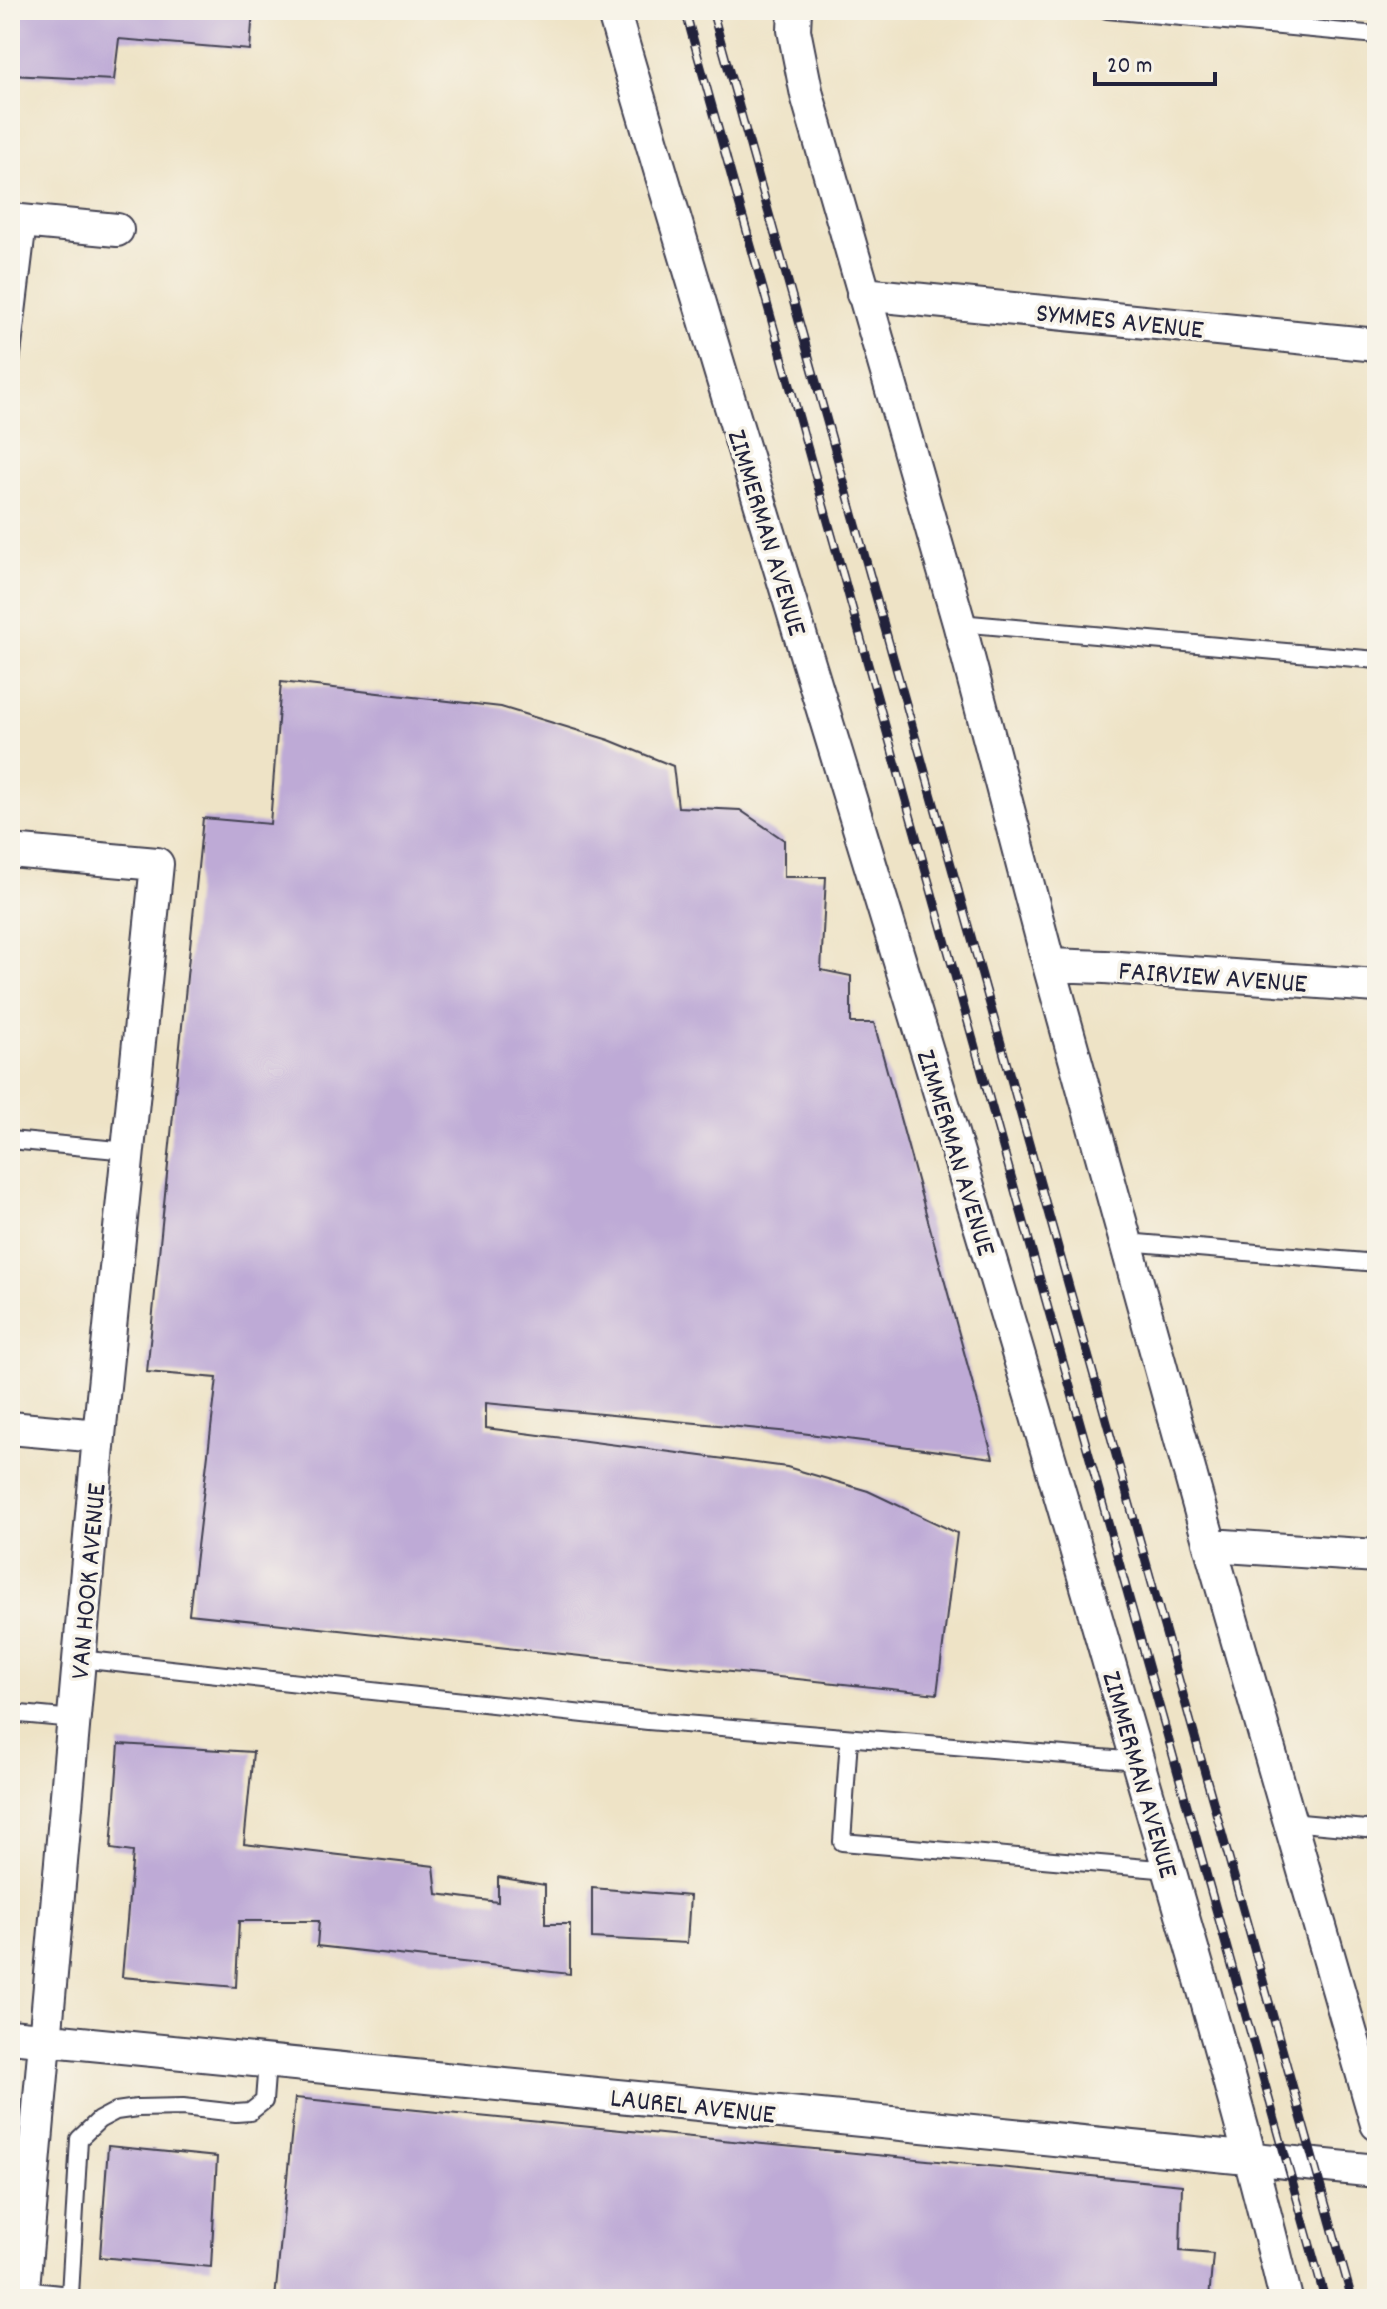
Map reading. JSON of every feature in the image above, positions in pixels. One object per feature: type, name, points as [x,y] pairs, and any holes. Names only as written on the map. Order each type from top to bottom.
[{"type":"street","name":"ZIMMERMAN AVENUE","points":[[613,10],[1065,1509],[1252,2160],[1286,2299]]},
{"type":"street","points":[[795,10],[794,30],[807,95],[959,623],[1049,965],[1210,1545],[1377,2124]]},
{"type":"street","points":[[19,221],[117,230]]},
{"type":"street","name":"SYMMES AVENUE","points":[[863,294],[1377,345]]},
{"type":"street","name":"VAN HOOK AVENUE","points":[[10,851],[157,864],[99,1436],[22,2295]]},
{"type":"street","name":"FAIRVIEW AVENUE","points":[[1049,965],[1377,986]]},
{"type":"street","points":[[10,1428],[99,1436]]},
{"type":"street","points":[[1210,1545],[1377,1556]]},
{"type":"street","name":"LAUREL AVENUE","points":[[10,2036],[1377,2171]]},
{"type":"lane","points":[[1107,10],[1377,35]]},
{"type":"lane","points":[[10,371],[19,221]]},
{"type":"lane","points":[[959,623],[1377,660]]},
{"type":"lane","points":[[10,1140],[128,1151]]},
{"type":"lane","points":[[1126,1242],[1377,1263]]},
{"type":"lane","points":[[79,1659],[648,1721],[1138,1761]]},
{"type":"lane","points":[[10,1713],[74,1719]]},
{"type":"lane","points":[[849,1738],[842,1842],[1170,1870]]},
{"type":"lane","points":[[1290,1822],[1377,1830]]},
{"type":"lane","points":[[22,2295],[70,2295],[79,2139],[99,2120],[116,2111],[183,2107],[250,2112],[264,2101],[267,2062]]},
{"type":"building","points":[[10,10],[253,10],[250,50],[119,39],[114,80],[10,75]]},
{"type":"building","points":[[281,682],[501,707],[609,740],[673,766],[678,807],[740,810],[784,840],[784,877],[826,877],[821,970],[851,976],[851,1023],[874,1023],[993,1458],[801,1433],[486,1403],[486,1428],[787,1467],[868,1491],[957,1533],[937,1694],[189,1614],[217,1378],[147,1372],[203,818],[270,824]]},
{"type":"building","points":[[119,1744],[253,1752],[244,1844],[434,1866],[437,1894],[498,1902],[498,1877],[545,1885],[545,1924],[570,1924],[570,1974],[317,1946],[319,1921],[239,1921],[236,1987],[122,1977],[133,1852],[111,1849]]},
{"type":"building","points":[[592,1888],[690,1896],[687,1943],[592,1938]]},
{"type":"building","points":[[295,2098],[1182,2185],[1180,2251],[1213,2254],[1209,2299],[275,2299]]},
{"type":"building","points":[[108,2146],[217,2157],[211,2267],[100,2257]]},
{"type":"railway","points":[[685,10],[1325,2299]]},
{"type":"railway","points":[[712,10],[1352,2299]]}]
